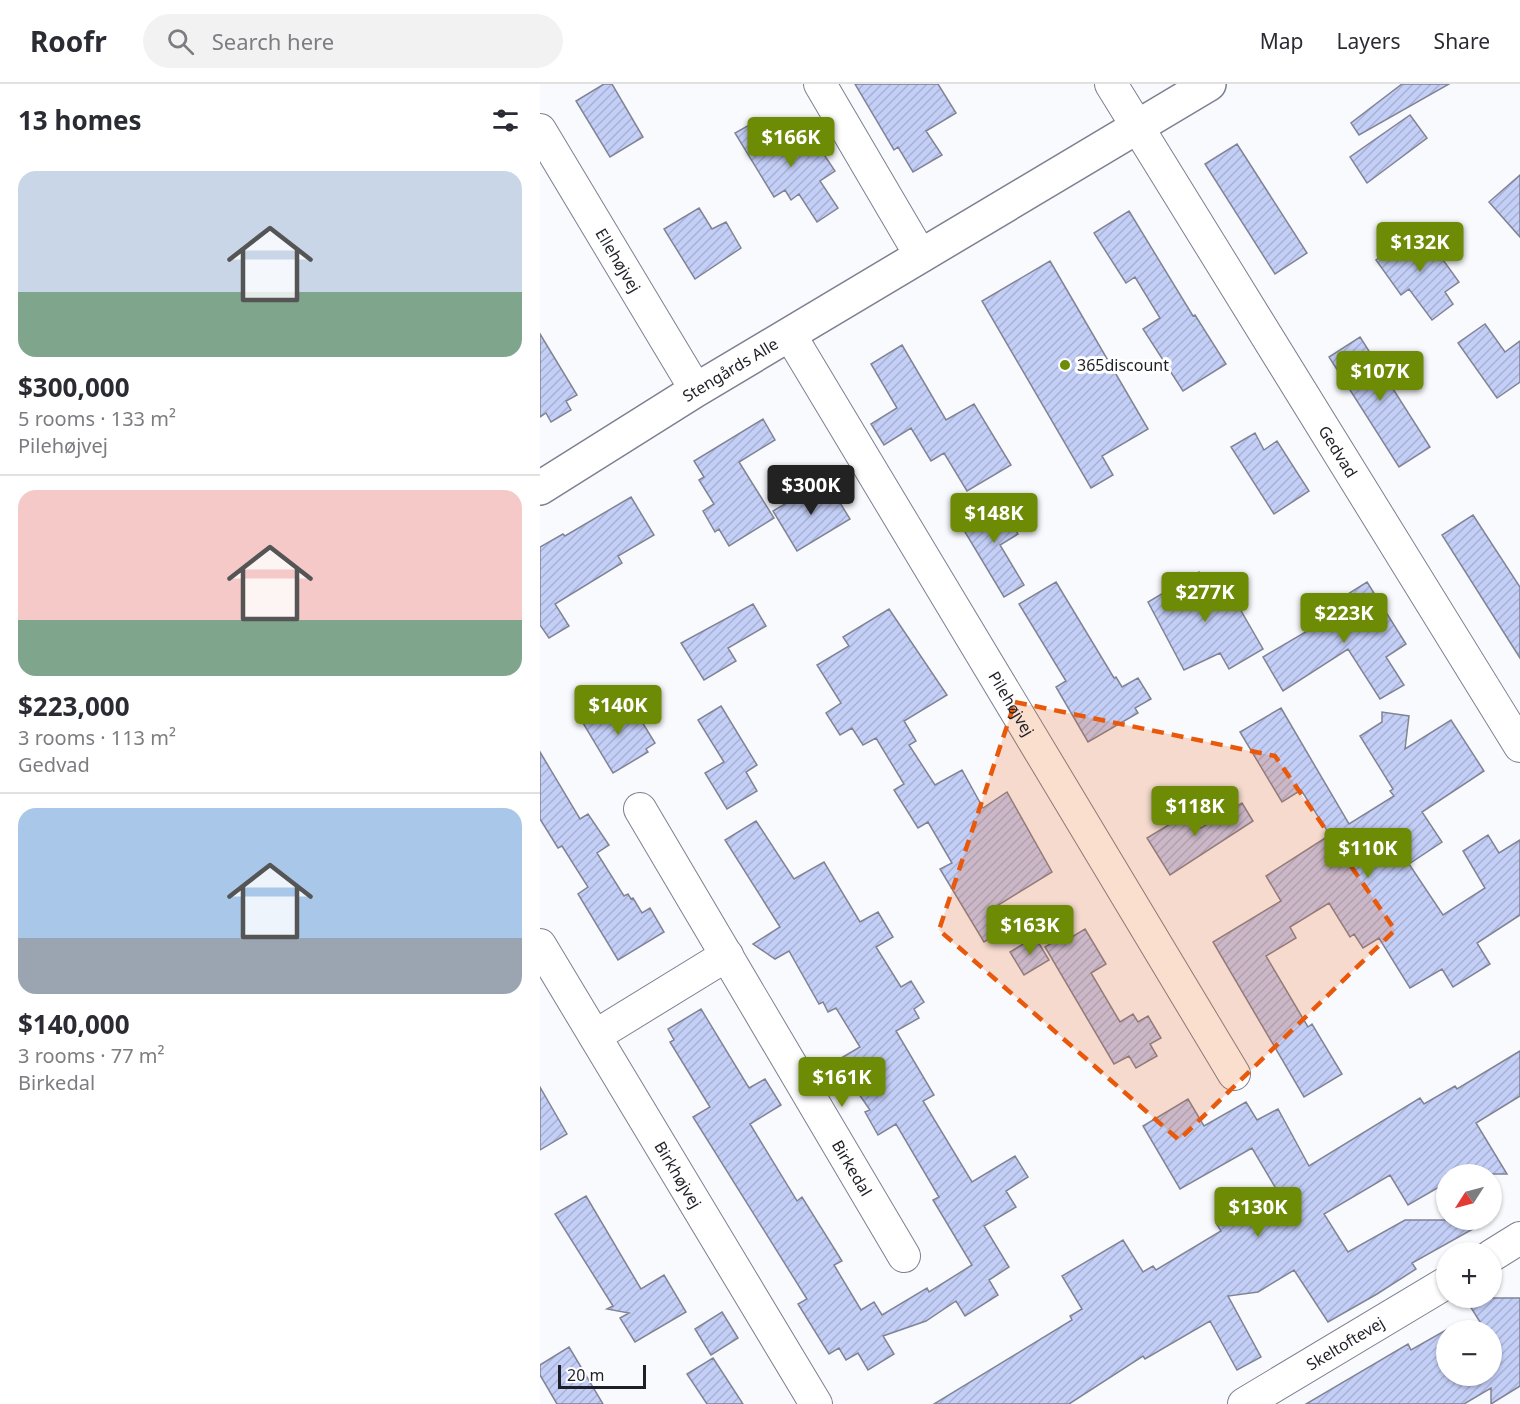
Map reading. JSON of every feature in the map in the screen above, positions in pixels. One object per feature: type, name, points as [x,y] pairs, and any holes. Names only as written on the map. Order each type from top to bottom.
[{"type":"street","points":[[820,84],[921,256]]},
{"type":"street","points":[[1111,84],[1138,127]]},
{"type":"street","name":"Stengårds Alle","points":[[540,488],[696,390],[1209,84]]},
{"type":"street","name":"Gedvad","points":[[1138,127],[1520,746]]},
{"type":"street","name":"Ellehøjvej","points":[[540,130],[696,390]]},
{"type":"street","name":"Pilehøjvej","points":[[790,335],[1234,1074]]},
{"type":"street","name":"Birkedal","points":[[640,808],[904,1256]]},
{"type":"street","name":"Birkhøjvej","points":[[540,945],[816,1404]]},
{"type":"street","points":[[595,1036],[727,955]]},
{"type":"street","points":[[1502,1249],[1520,1238]]},
{"type":"street","name":"Skeltoftevej","points":[[1244,1404],[1436,1289]]},
{"type":"highlighted area","points":[[1015,702],[1275,756],[1395,930],[1179,1140],[939,930]]},
{"type":"building","points":[[604,84],[612,84],[643,137],[610,157],[576,101]]},
{"type":"building","points":[[855,84],[938,84],[956,113],[926,131],[942,155],[913,172],[898,147],[894,150]]},
{"type":"building","points":[[1402,84],[1449,84],[1359,135],[1351,123]]},
{"type":"building","points":[[1410,115],[1427,138],[1367,183],[1350,157]]},
{"type":"building","points":[[760,119],[781,154],[811,135],[835,171],[820,181],[838,208],[817,222],[799,194],[791,200],[785,190],[774,197],[735,133]]},
{"type":"building","points":[[1237,144],[1307,253],[1275,274],[1205,164]]},
{"type":"building","points":[[1520,175],[1520,237],[1489,202]]},
{"type":"building","points":[[699,208],[712,229],[726,222],[741,248],[695,279],[664,229]]},
{"type":"building","points":[[1129,211],[1193,316],[1195,315],[1226,364],[1183,391],[1143,329],[1160,318],[1135,277],[1126,283],[1094,233]]},
{"type":"building","points":[[1420,228],[1459,282],[1445,292],[1453,304],[1432,320],[1409,289],[1401,295],[1376,260]]},
{"type":"building","name":"365discount","points":[[1050,261],[1148,429],[1102,456],[1113,475],[1091,488],[982,301]]},
{"type":"building","points":[[1485,324],[1505,352],[1520,341],[1520,382],[1497,398],[1458,343]]},
{"type":"building","points":[[540,334],[577,395],[566,401],[571,410],[551,422],[546,413],[540,417]]},
{"type":"building","points":[[1360,337],[1430,447],[1399,467],[1329,357]]},
{"type":"building","points":[[902,345],[946,420],[974,404],[1011,465],[967,491],[944,453],[931,461],[911,428],[884,445],[871,424],[897,408],[871,364]]},
{"type":"building","points":[[763,419],[775,440],[739,462],[774,518],[729,546],[719,529],[715,532],[703,511],[714,504],[699,480],[704,477],[694,461]]},
{"type":"building","points":[[1255,433],[1264,450],[1277,441],[1309,491],[1274,514],[1231,447]]},
{"type":"building","points":[[829,485],[850,519],[797,551],[773,511],[810,489],[814,494]]},
{"type":"building","points":[[631,497],[654,535],[618,556],[622,563],[555,604],[569,626],[549,638],[540,625],[540,547],[563,534],[565,536]]},
{"type":"building","points":[[997,499],[1018,534],[1000,545],[1024,585],[1004,597],[959,522]]},
{"type":"building","points":[[1473,515],[1520,587],[1520,658],[1442,535]]},
{"type":"building","points":[[1199,572],[1207,585],[1221,576],[1263,649],[1229,669],[1220,653],[1184,670],[1148,602]]},
{"type":"building","points":[[1056,582],[1114,678],[1116,677],[1122,687],[1138,678],[1151,699],[1135,708],[1138,713],[1088,742],[1056,687],[1066,681],[1019,604]]},
{"type":"building","points":[[1367,582],[1406,644],[1386,657],[1404,685],[1380,699],[1348,649],[1283,691],[1263,657],[1338,613],[1332,604]]},
{"type":"building","points":[[753,604],[766,626],[728,648],[736,661],[704,680],[681,643]]},
{"type":"building","points":[[889,609],[947,695],[904,721],[916,741],[909,745],[935,785],[962,770],[983,808],[1007,792],[1052,872],[995,907],[1007,928],[984,942],[940,869],[952,863],[928,822],[918,828],[894,790],[904,784],[876,738],[863,745],[852,728],[840,735],[826,713],[841,703],[817,665],[849,646],[843,637]]},
{"type":"building","points":[[605,703],[614,718],[633,707],[655,743],[646,749],[648,752],[613,773],[580,718]]},
{"type":"building","points":[[721,706],[757,765],[746,772],[757,791],[727,809],[705,773],[724,762],[698,720]]},
{"type":"building","points":[[1281,708],[1349,824],[1394,796],[1390,791],[1393,789],[1360,736],[1382,722],[1382,712],[1409,716],[1405,749],[1451,720],[1484,771],[1422,812],[1442,842],[1409,864],[1443,915],[1485,888],[1463,851],[1488,835],[1499,853],[1520,840],[1520,915],[1477,943],[1490,964],[1453,987],[1442,969],[1410,988],[1379,938],[1363,948],[1354,934],[1350,937],[1329,903],[1290,927],[1296,938],[1266,956],[1308,1027],[1312,1024],[1342,1074],[1304,1097],[1213,942],[1281,901],[1266,876],[1330,835],[1301,790],[1282,802],[1240,732]]},
{"type":"building","points":[[540,752],[580,819],[588,814],[609,845],[597,853],[624,896],[628,894],[631,899],[633,898],[642,913],[650,908],[664,932],[618,960],[578,894],[588,887],[562,846],[558,848],[540,819]]},
{"type":"building","points":[[1242,803],[1253,821],[1170,875],[1147,838],[1190,812],[1201,828]]},
{"type":"building","points":[[756,821],[794,879],[824,862],[860,922],[878,912],[893,937],[876,947],[901,987],[911,981],[924,1002],[914,1009],[919,1018],[896,1031],[934,1095],[923,1101],[972,1182],[1015,1156],[1028,1177],[1006,1191],[1016,1207],[984,1226],[1009,1267],[989,1280],[998,1295],[965,1316],[956,1301],[926,1321],[883,1336],[894,1354],[868,1370],[858,1353],[846,1360],[839,1348],[829,1354],[798,1304],[807,1299],[693,1117],[710,1107],[670,1042],[674,1040],[668,1029],[701,1009],[749,1088],[765,1079],[781,1105],[750,1124],[797,1201],[802,1197],[842,1261],[834,1265],[861,1310],[874,1302],[882,1315],[927,1288],[929,1292],[972,1265],[933,1200],[939,1197],[896,1124],[878,1135],[865,1112],[870,1110],[836,1061],[860,1047],[836,1008],[828,1012],[823,1002],[819,1004],[789,951],[775,959],[753,944],[780,927],[725,840]]},
{"type":"building","points":[[1085,929],[1106,964],[1091,973],[1120,1022],[1133,1014],[1138,1022],[1148,1016],[1161,1038],[1150,1044],[1157,1056],[1136,1068],[1129,1056],[1114,1064],[1045,947],[1070,932],[1072,937]]},
{"type":"building","points":[[1035,937],[1049,960],[1024,975],[1010,952]]},
{"type":"building","points":[[1520,1051],[1520,1096],[1476,1123],[1501,1164],[1436,1164],[1436,1189],[1408,1205],[1390,1175],[1324,1214],[1348,1252],[1405,1220],[1436,1220],[1436,1230],[1471,1230],[1450,1242],[1436,1242],[1436,1250],[1412,1263],[1416,1269],[1377,1294],[1328,1322],[1294,1270],[1258,1292],[1228,1296],[1261,1357],[1237,1370],[1210,1321],[1145,1359],[1143,1356],[1069,1404],[934,1404],[1072,1320],[1070,1316],[1082,1309],[1062,1276],[1123,1240],[1143,1272],[1153,1266],[1156,1270],[1221,1231],[1216,1223],[1275,1187],[1252,1148],[1180,1189],[1143,1126],[1188,1099],[1204,1126],[1246,1102],[1257,1120],[1278,1109],[1309,1166],[1420,1098],[1424,1104],[1455,1086],[1457,1089]]},
{"type":"building","points":[[540,1087],[567,1134],[540,1150]]},
{"type":"building","points":[[586,1196],[641,1289],[664,1275],[686,1312],[635,1342],[620,1318],[629,1313],[607,1309],[613,1306],[555,1214]]},
{"type":"building","points":[[1502,1298],[1520,1298],[1520,1386],[1491,1404],[1491,1388],[1464,1404],[1306,1404],[1408,1344],[1411,1350],[1436,1336],[1436,1386],[1502,1386],[1502,1320],[1479,1320],[1471,1308],[1502,1308]]},
{"type":"building","points":[[722,1312],[738,1338],[711,1355],[695,1329]]},
{"type":"building","points":[[569,1347],[603,1404],[557,1404],[540,1375],[540,1365]]},
{"type":"building","points":[[713,1358],[743,1404],[707,1404],[687,1374]]},
{"type":"place","name":"365discount","points":[[1065,365]]}]
